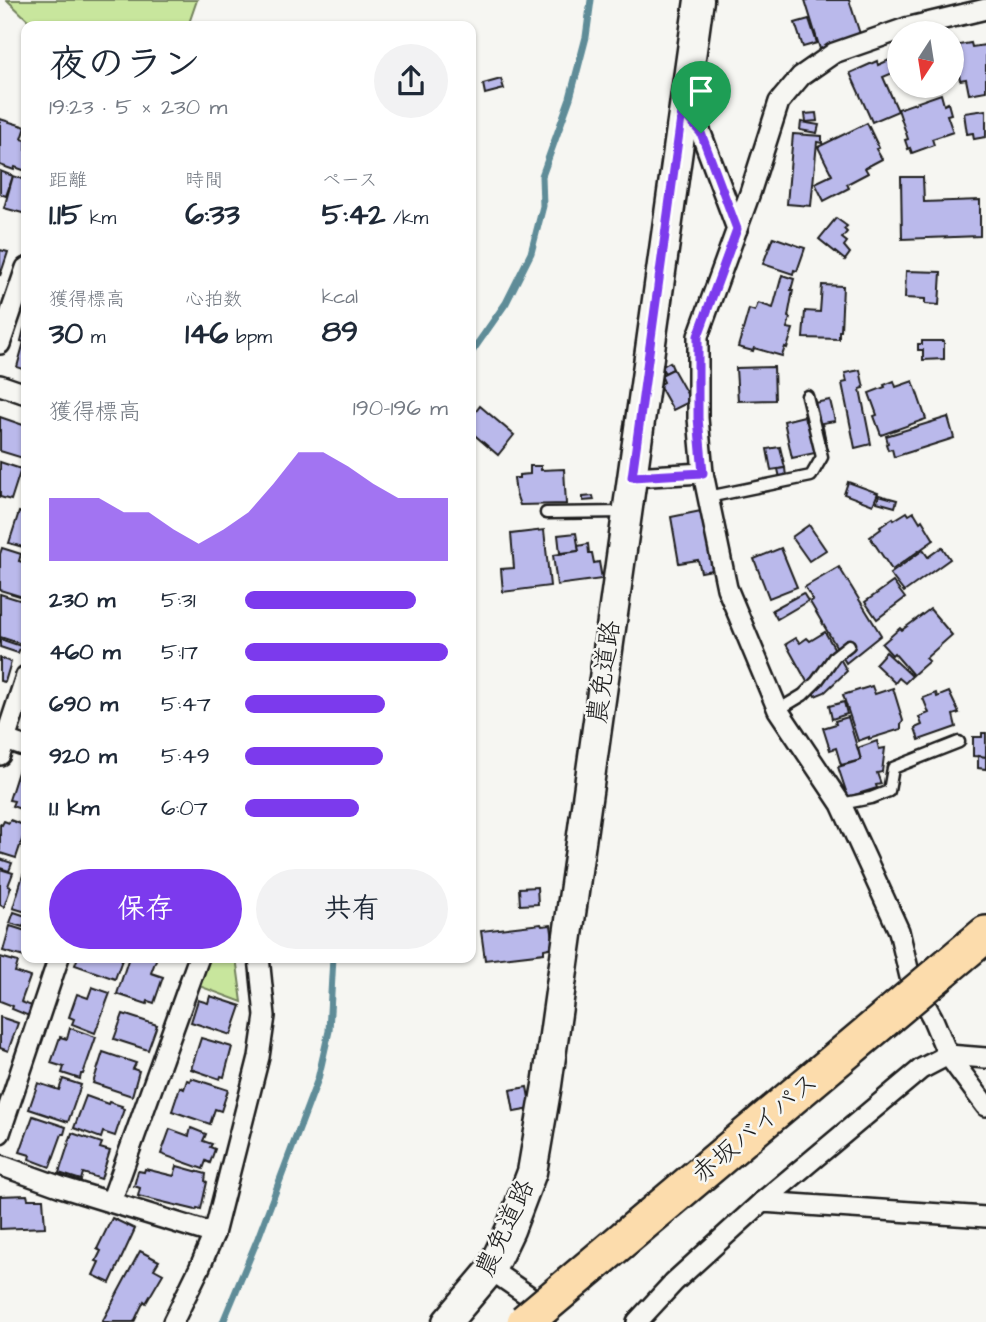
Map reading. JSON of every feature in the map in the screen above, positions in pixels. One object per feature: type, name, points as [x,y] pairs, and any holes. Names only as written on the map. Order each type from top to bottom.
[{"type":"highway","name":"赤坂バイパス","points":[[533,1313],[730,1167],[934,975],[986,934]]},
{"type":"highway","name":"赤坂バイパス","points":[[934,975],[986,949]]},
{"type":"street","name":"農免道路","points":[[447,1322],[491,1270],[532,1172],[547,1085],[699,0]]},
{"type":"street","points":[[986,9],[906,28],[834,53],[801,76],[779,102],[766,147],[698,336],[698,418],[703,473],[727,588],[778,710],[841,804],[899,931],[934,975],[932,1017],[948,1055],[986,1106]]},
{"type":"street","points":[[682,111],[701,133],[737,229]]},
{"type":"street","points":[[0,344],[21,283]]},
{"type":"street","points":[[0,385],[21,392]]},
{"type":"street","points":[[632,477],[703,473]]},
{"type":"street","points":[[21,690],[2,744],[21,746]]},
{"type":"street","points":[[0,1133],[57,963]]},
{"type":"street","points":[[111,1202],[197,963]]},
{"type":"street","points":[[173,1322],[214,1234],[259,1057],[265,1016],[260,963]]},
{"type":"street","points":[[637,1322],[674,1282],[762,1202],[921,1069],[948,1055],[986,1058]]},
{"type":"street","points":[[0,1165],[64,1188],[214,1234]]},
{"type":"street","points":[[762,1202],[986,1217]]},
{"type":"street","points":[[491,1270],[533,1313],[552,1322]]},
{"type":"lane","points":[[708,498],[811,476],[822,457],[807,396]]},
{"type":"lane","points":[[546,513],[627,512]]},
{"type":"lane","points":[[778,710],[803,695],[835,656],[849,645]]},
{"type":"lane","points":[[841,804],[871,799],[889,791],[893,768],[959,742]]},
{"type":"green space","points":[[7,0],[197,0],[190,21],[29,21]]},
{"type":"green space","points":[[206,963],[237,963],[242,1002],[199,986]]},
{"type":"building","points":[[805,0],[849,0],[861,37],[820,49]]},
{"type":"building","points":[[809,19],[817,43],[803,47],[795,23]]},
{"type":"building","points":[[971,43],[972,47],[986,45],[986,91],[969,94],[964,79],[964,44]]},
{"type":"building","points":[[877,61],[878,65],[887,61],[887,75],[883,77],[887,86],[887,98],[892,98],[898,111],[872,122],[850,73]]},
{"type":"building","points":[[501,79],[504,89],[485,94],[483,84]]},
{"type":"building","points":[[930,98],[942,98],[944,105],[948,103],[951,114],[947,115],[953,132],[932,139],[934,145],[912,153],[905,140],[908,139],[898,109]]},
{"type":"building","points":[[986,110],[986,137],[974,139],[973,133],[967,134],[964,113]]},
{"type":"building","points":[[816,113],[817,121],[806,122],[805,114]]},
{"type":"building","points":[[0,119],[21,125],[21,169],[15,167],[14,170],[0,165]]},
{"type":"building","points":[[801,122],[819,125],[817,133],[800,130]]},
{"type":"building","points":[[867,123],[882,159],[865,168],[868,173],[847,184],[849,188],[824,201],[815,183],[832,175],[818,147]]},
{"type":"building","points":[[793,134],[822,136],[822,143],[817,142],[811,206],[787,204]]},
{"type":"building","points":[[0,171],[13,176],[6,196],[0,194]]},
{"type":"building","points":[[13,176],[21,178],[21,213],[4,208]]},
{"type":"building","points":[[901,177],[923,177],[924,202],[980,200],[980,236],[902,239]]},
{"type":"building","points":[[836,218],[847,226],[844,229],[847,232],[842,238],[847,242],[844,246],[850,253],[845,260],[819,239]]},
{"type":"building","points":[[773,237],[805,248],[797,271],[794,270],[793,274],[763,264]]},
{"type":"building","points":[[0,250],[8,252],[0,276]]},
{"type":"building","points":[[906,271],[941,272],[939,305],[925,304],[925,299],[905,298]]},
{"type":"building","points":[[782,275],[794,279],[787,328],[793,329],[787,348],[785,347],[782,356],[754,348],[753,351],[738,347],[749,309],[755,311],[758,303],[773,308]]},
{"type":"building","points":[[822,285],[843,286],[839,339],[803,338],[805,311],[820,312]]},
{"type":"building","points":[[922,341],[944,341],[944,359],[923,360],[923,350],[918,350],[918,344],[922,344]]},
{"type":"building","points":[[21,353],[21,368],[17,367]]},
{"type":"building","points":[[670,362],[673,369],[665,373],[661,367]]},
{"type":"building","points":[[774,367],[775,400],[738,401],[736,368]]},
{"type":"building","points":[[673,369],[691,401],[673,410],[659,385],[664,382],[661,375]]},
{"type":"building","points":[[860,370],[864,388],[860,389],[871,444],[855,448],[842,383],[847,382],[845,373]]},
{"type":"building","points":[[894,381],[896,387],[913,381],[926,419],[881,435],[869,393]]},
{"type":"building","points":[[830,400],[835,421],[822,423],[828,450],[792,458],[784,421],[804,416],[805,421],[818,419],[814,403]]},
{"type":"building","points":[[480,406],[514,435],[498,455],[476,436],[476,411]]},
{"type":"building","points":[[0,417],[21,424],[21,457],[0,451]]},
{"type":"building","points":[[948,417],[954,438],[894,457],[892,449],[888,450],[886,436]]},
{"type":"building","points":[[780,447],[785,468],[771,470],[767,449]]},
{"type":"building","points":[[0,462],[21,469],[11,500],[0,497]]},
{"type":"building","points":[[530,466],[541,466],[541,470],[564,469],[566,504],[520,505],[514,478],[530,474]]},
{"type":"building","points":[[785,468],[786,477],[780,478],[778,469]]},
{"type":"building","points":[[848,482],[878,493],[873,505],[844,494]]},
{"type":"building","points":[[879,495],[897,500],[895,507],[877,502]]},
{"type":"building","points":[[593,496],[594,500],[583,501],[583,497]]},
{"type":"building","points":[[711,509],[718,569],[701,572],[698,560],[679,563],[671,517]]},
{"type":"building","points":[[19,512],[21,547],[9,543]]},
{"type":"building","points":[[907,512],[909,515],[914,512],[920,522],[922,520],[934,540],[892,570],[870,537],[893,518],[894,520]]},
{"type":"building","points":[[809,525],[826,550],[809,561],[792,537]]},
{"type":"building","points":[[544,530],[550,586],[503,592],[501,569],[514,568],[511,534]]},
{"type":"building","points":[[576,533],[579,551],[560,553],[558,535]]},
{"type":"building","points":[[588,544],[594,563],[599,562],[602,579],[557,585],[553,555],[579,551],[578,546]]},
{"type":"building","points":[[942,547],[950,559],[904,592],[890,574],[923,550],[928,557]]},
{"type":"building","points":[[2,548],[21,554],[21,596],[0,590]]},
{"type":"building","points":[[781,548],[797,587],[769,598],[754,559]]},
{"type":"building","points":[[839,567],[881,635],[846,663],[810,602],[813,600],[805,587]]},
{"type":"building","points":[[893,582],[905,598],[877,619],[865,602]]},
{"type":"building","points":[[803,593],[808,601],[777,619],[772,610]]},
{"type":"building","points":[[0,594],[21,600],[21,644],[0,637]]},
{"type":"building","points":[[930,609],[952,635],[926,658],[929,661],[913,675],[894,653],[892,655],[882,644],[900,628],[902,630]]},
{"type":"building","points":[[825,632],[847,671],[825,692],[815,696],[786,644],[796,638],[800,643],[807,638],[810,641]]},
{"type":"building","points":[[0,639],[21,646],[18,653],[0,647]]},
{"type":"building","points":[[886,652],[912,676],[905,683],[899,678],[895,683],[875,664]]},
{"type":"building","points":[[0,658],[11,662],[5,682],[0,681]]},
{"type":"building","points":[[872,686],[875,694],[893,688],[903,721],[901,729],[858,741],[843,695]]},
{"type":"building","points":[[949,692],[959,713],[953,715],[956,727],[919,740],[915,728],[922,725],[919,717],[929,713],[923,698],[936,693],[937,697]]},
{"type":"building","points":[[844,702],[847,714],[832,719],[829,706]]},
{"type":"building","points":[[848,717],[861,760],[841,765],[836,748],[830,750],[823,728]]},
{"type":"building","points":[[982,733],[986,733],[986,757],[973,756],[973,737],[982,737]]},
{"type":"building","points":[[877,741],[879,749],[885,748],[882,772],[877,773],[881,784],[876,785],[877,788],[848,797],[838,767],[861,760],[858,748]]},
{"type":"building","points":[[978,756],[986,757],[986,769],[978,768]]},
{"type":"building","points":[[21,770],[21,809],[12,806],[14,801],[9,800]]},
{"type":"building","points":[[10,820],[21,824],[21,843],[16,858],[0,853],[0,824],[4,821],[9,823]]},
{"type":"building","points":[[0,859],[12,863],[9,871],[0,868]]},
{"type":"building","points":[[0,869],[13,873],[4,907],[0,905]]},
{"type":"building","points":[[21,882],[21,910],[13,908]]},
{"type":"building","points":[[537,887],[538,904],[520,905],[519,888]]},
{"type":"building","points":[[14,912],[21,914],[21,926],[10,923]]},
{"type":"building","points":[[551,925],[554,947],[544,949],[544,953],[485,960],[481,931]]},
{"type":"building","points":[[10,926],[21,929],[21,956],[3,951]]},
{"type":"building","points":[[0,957],[18,962],[15,972],[30,977],[21,1002],[32,1006],[29,1016],[0,1001]]},
{"type":"building","points":[[76,963],[121,963],[115,979],[75,965]]},
{"type":"building","points":[[127,963],[155,963],[151,973],[163,977],[154,1003],[148,1001],[147,1004],[117,994]]},
{"type":"building","points":[[92,987],[110,993],[95,1033],[72,1024],[74,1019],[69,1017],[77,994],[88,998]]},
{"type":"building","points":[[210,996],[241,1006],[231,1035],[191,1022],[198,1000],[208,1003]]},
{"type":"building","points":[[123,1014],[157,1025],[148,1050],[114,1039]]},
{"type":"building","points":[[0,1017],[18,1023],[8,1051],[0,1048]]},
{"type":"building","points":[[70,1028],[96,1037],[80,1079],[62,1073],[64,1067],[51,1063],[60,1037],[67,1039]]},
{"type":"building","points":[[201,1038],[232,1047],[224,1077],[221,1076],[220,1079],[191,1069]]},
{"type":"building","points":[[103,1052],[136,1063],[133,1069],[139,1071],[132,1096],[93,1083]]},
{"type":"building","points":[[191,1078],[228,1090],[221,1111],[215,1109],[210,1124],[172,1111],[180,1087],[184,1089],[187,1080],[190,1081]]},
{"type":"building","points":[[63,1079],[81,1085],[68,1122],[29,1109],[38,1083],[59,1090]]},
{"type":"building","points":[[527,1087],[531,1109],[514,1112],[510,1090]]},
{"type":"building","points":[[86,1096],[122,1106],[124,1109],[115,1136],[103,1132],[101,1138],[74,1128]]},
{"type":"building","points":[[33,1116],[66,1127],[50,1167],[29,1159],[30,1155],[20,1152]]},
{"type":"building","points":[[191,1128],[206,1134],[203,1141],[212,1144],[210,1147],[215,1149],[210,1163],[206,1161],[203,1169],[161,1154],[170,1129],[189,1136]]},
{"type":"building","points":[[72,1133],[102,1143],[100,1148],[110,1151],[101,1179],[83,1173],[81,1180],[59,1173]]},
{"type":"building","points":[[177,1166],[206,1174],[207,1182],[201,1209],[138,1196],[140,1188],[134,1186],[138,1171],[144,1172],[145,1169],[174,1176]]},
{"type":"building","points":[[27,1195],[28,1199],[43,1199],[45,1227],[0,1229],[0,1196]]},
{"type":"building","points":[[112,1218],[135,1229],[110,1283],[93,1275],[101,1251],[97,1249]]},
{"type":"building","points":[[140,1251],[159,1261],[154,1269],[163,1274],[146,1303],[144,1301],[134,1322],[102,1322]]},
{"type":"waterway","points":[[476,346],[506,303],[531,253],[543,206],[542,176],[570,98],[586,37],[591,0]]},
{"type":"waterway","points":[[223,1322],[318,1079],[329,1031],[333,963]]},
{"type":"route","points":[[682,111],[701,133],[737,229],[698,336],[698,418],[703,473],[632,477],[682,111]]}]
